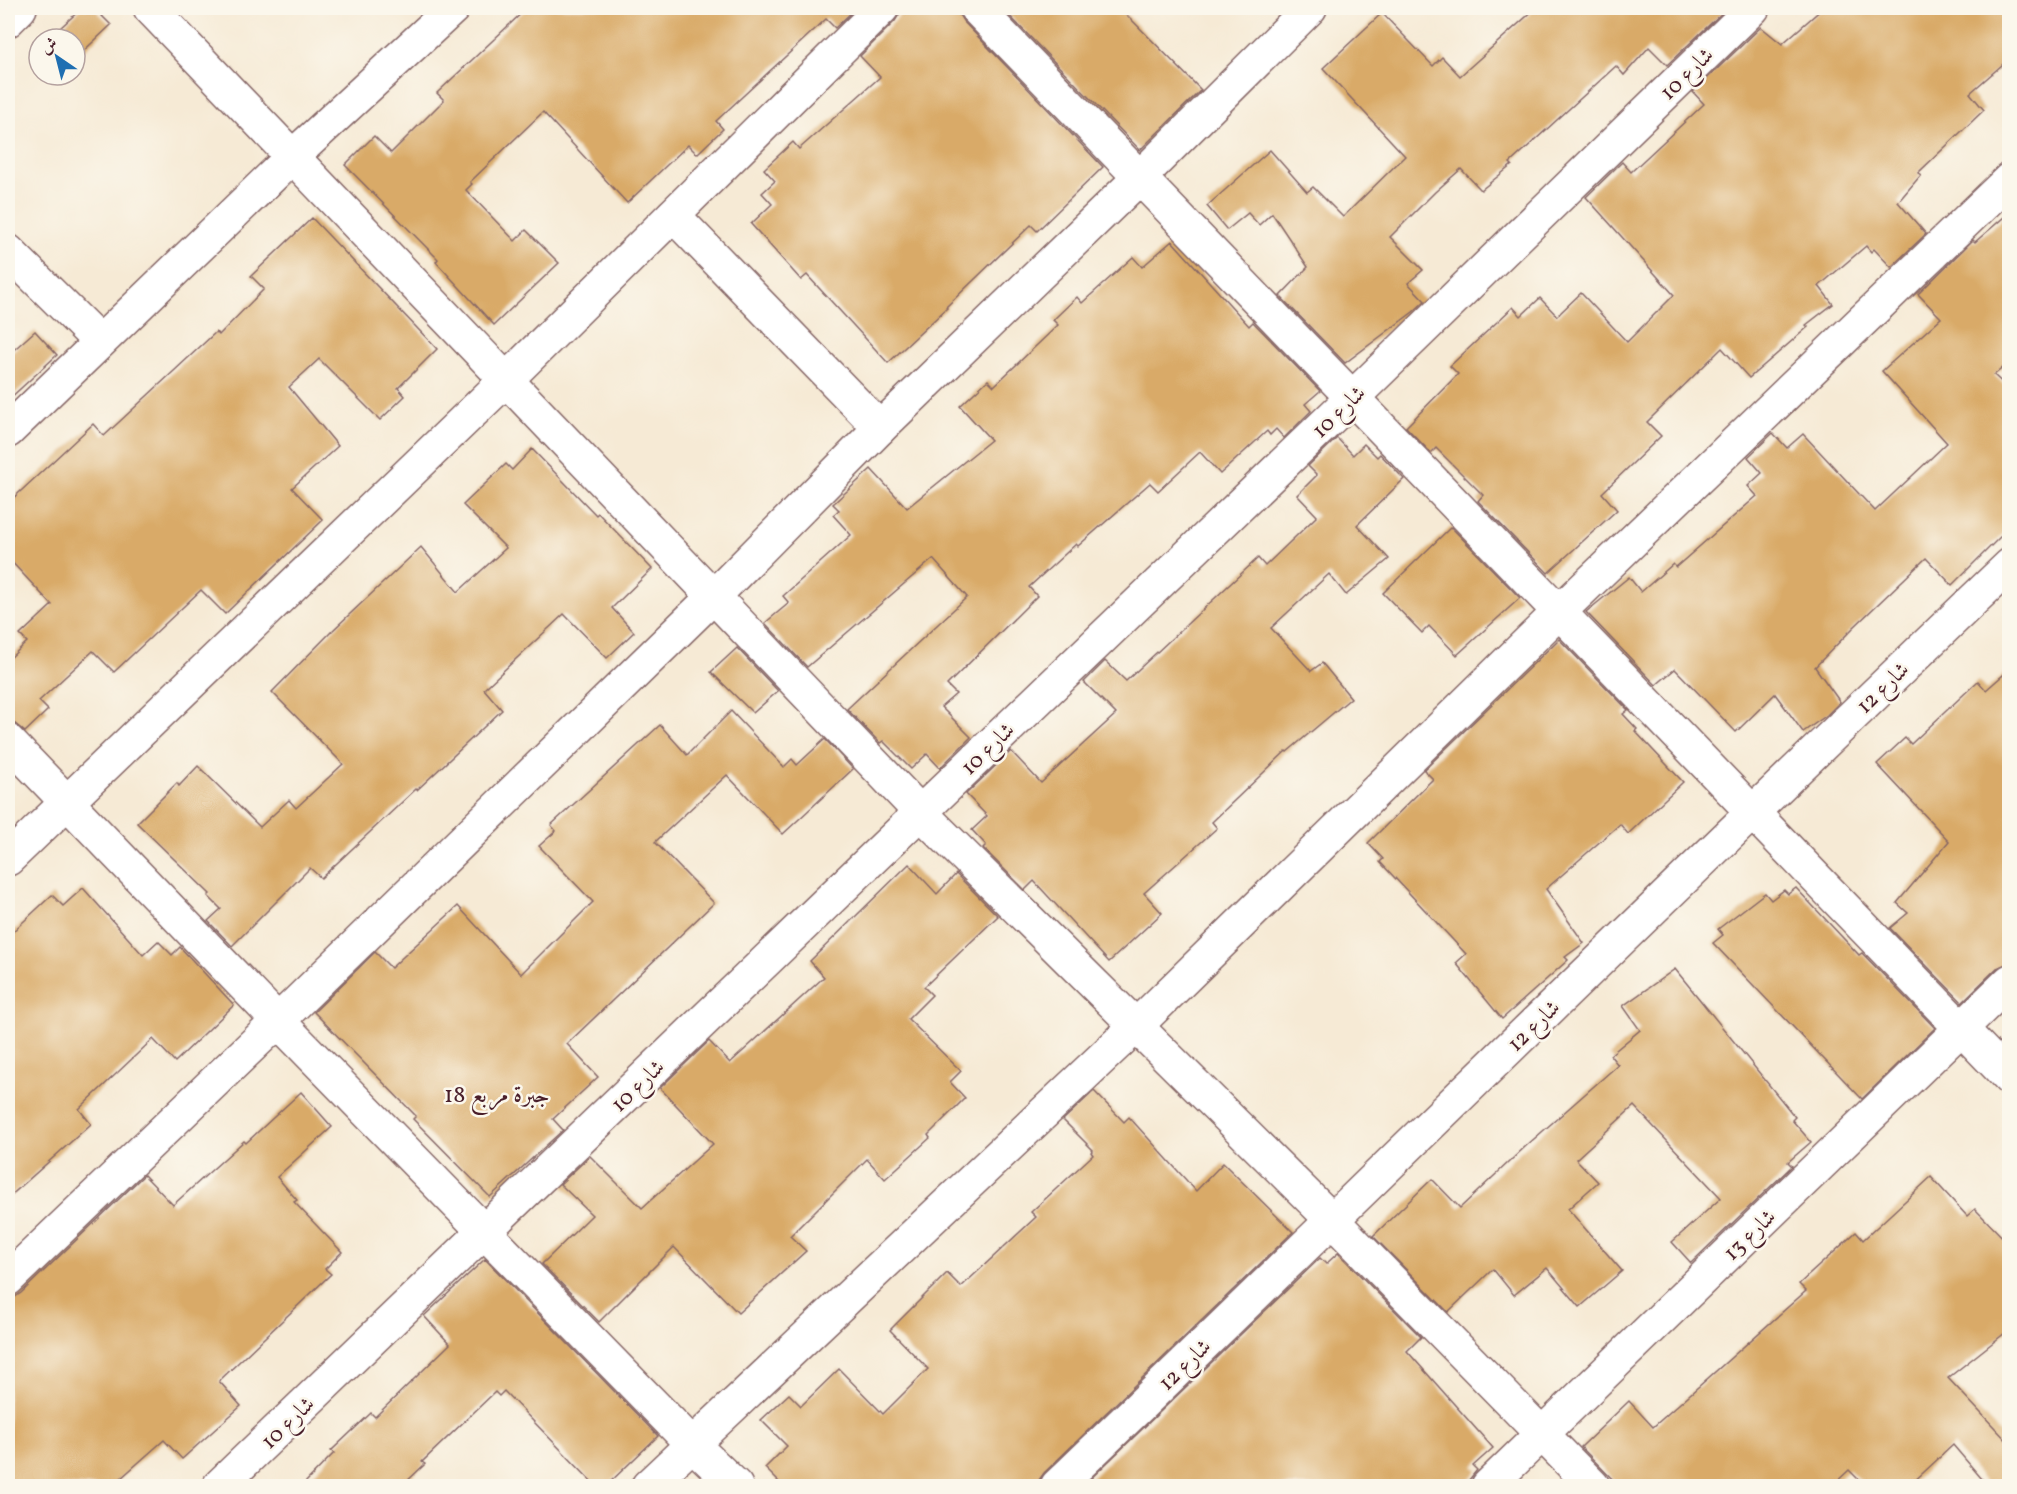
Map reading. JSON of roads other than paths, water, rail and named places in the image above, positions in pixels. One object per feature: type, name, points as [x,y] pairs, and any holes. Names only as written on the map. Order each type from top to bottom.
[{"type":"street","points":[[8,20],[20,8]]},
{"type":"street","points":[[150,8],[920,812],[1333,1221],[1593,1486]]},
{"type":"street","points":[[8,431],[292,157],[453,8]]},
{"type":"street","points":[[8,859],[507,379],[882,8]]},
{"type":"street","points":[[976,8],[2010,1079]]},
{"type":"street","points":[[8,1279],[278,1021],[714,596],[880,428],[1140,178],[1310,8]]},
{"type":"street","name":"شارع 10","points":[[219,1486],[1353,397],[1753,8]]},
{"type":"street","points":[[648,1486],[1136,1026],[1560,611],[2010,179]]},
{"type":"street","points":[[673,215],[880,428]]},
{"type":"street","points":[[8,251],[99,341]]},
{"type":"street","name":"شارع 12","points":[[1057,1486],[1333,1221],[1752,811],[2010,565]]},
{"type":"street","points":[[8,741],[278,1021],[693,1445],[736,1486]]},
{"type":"street","name":"شارع 13","points":[[1488,1486],[2010,981]]},
{"type":"district","name":"جبرة مربع 18","points":[[497,1094]]}]
